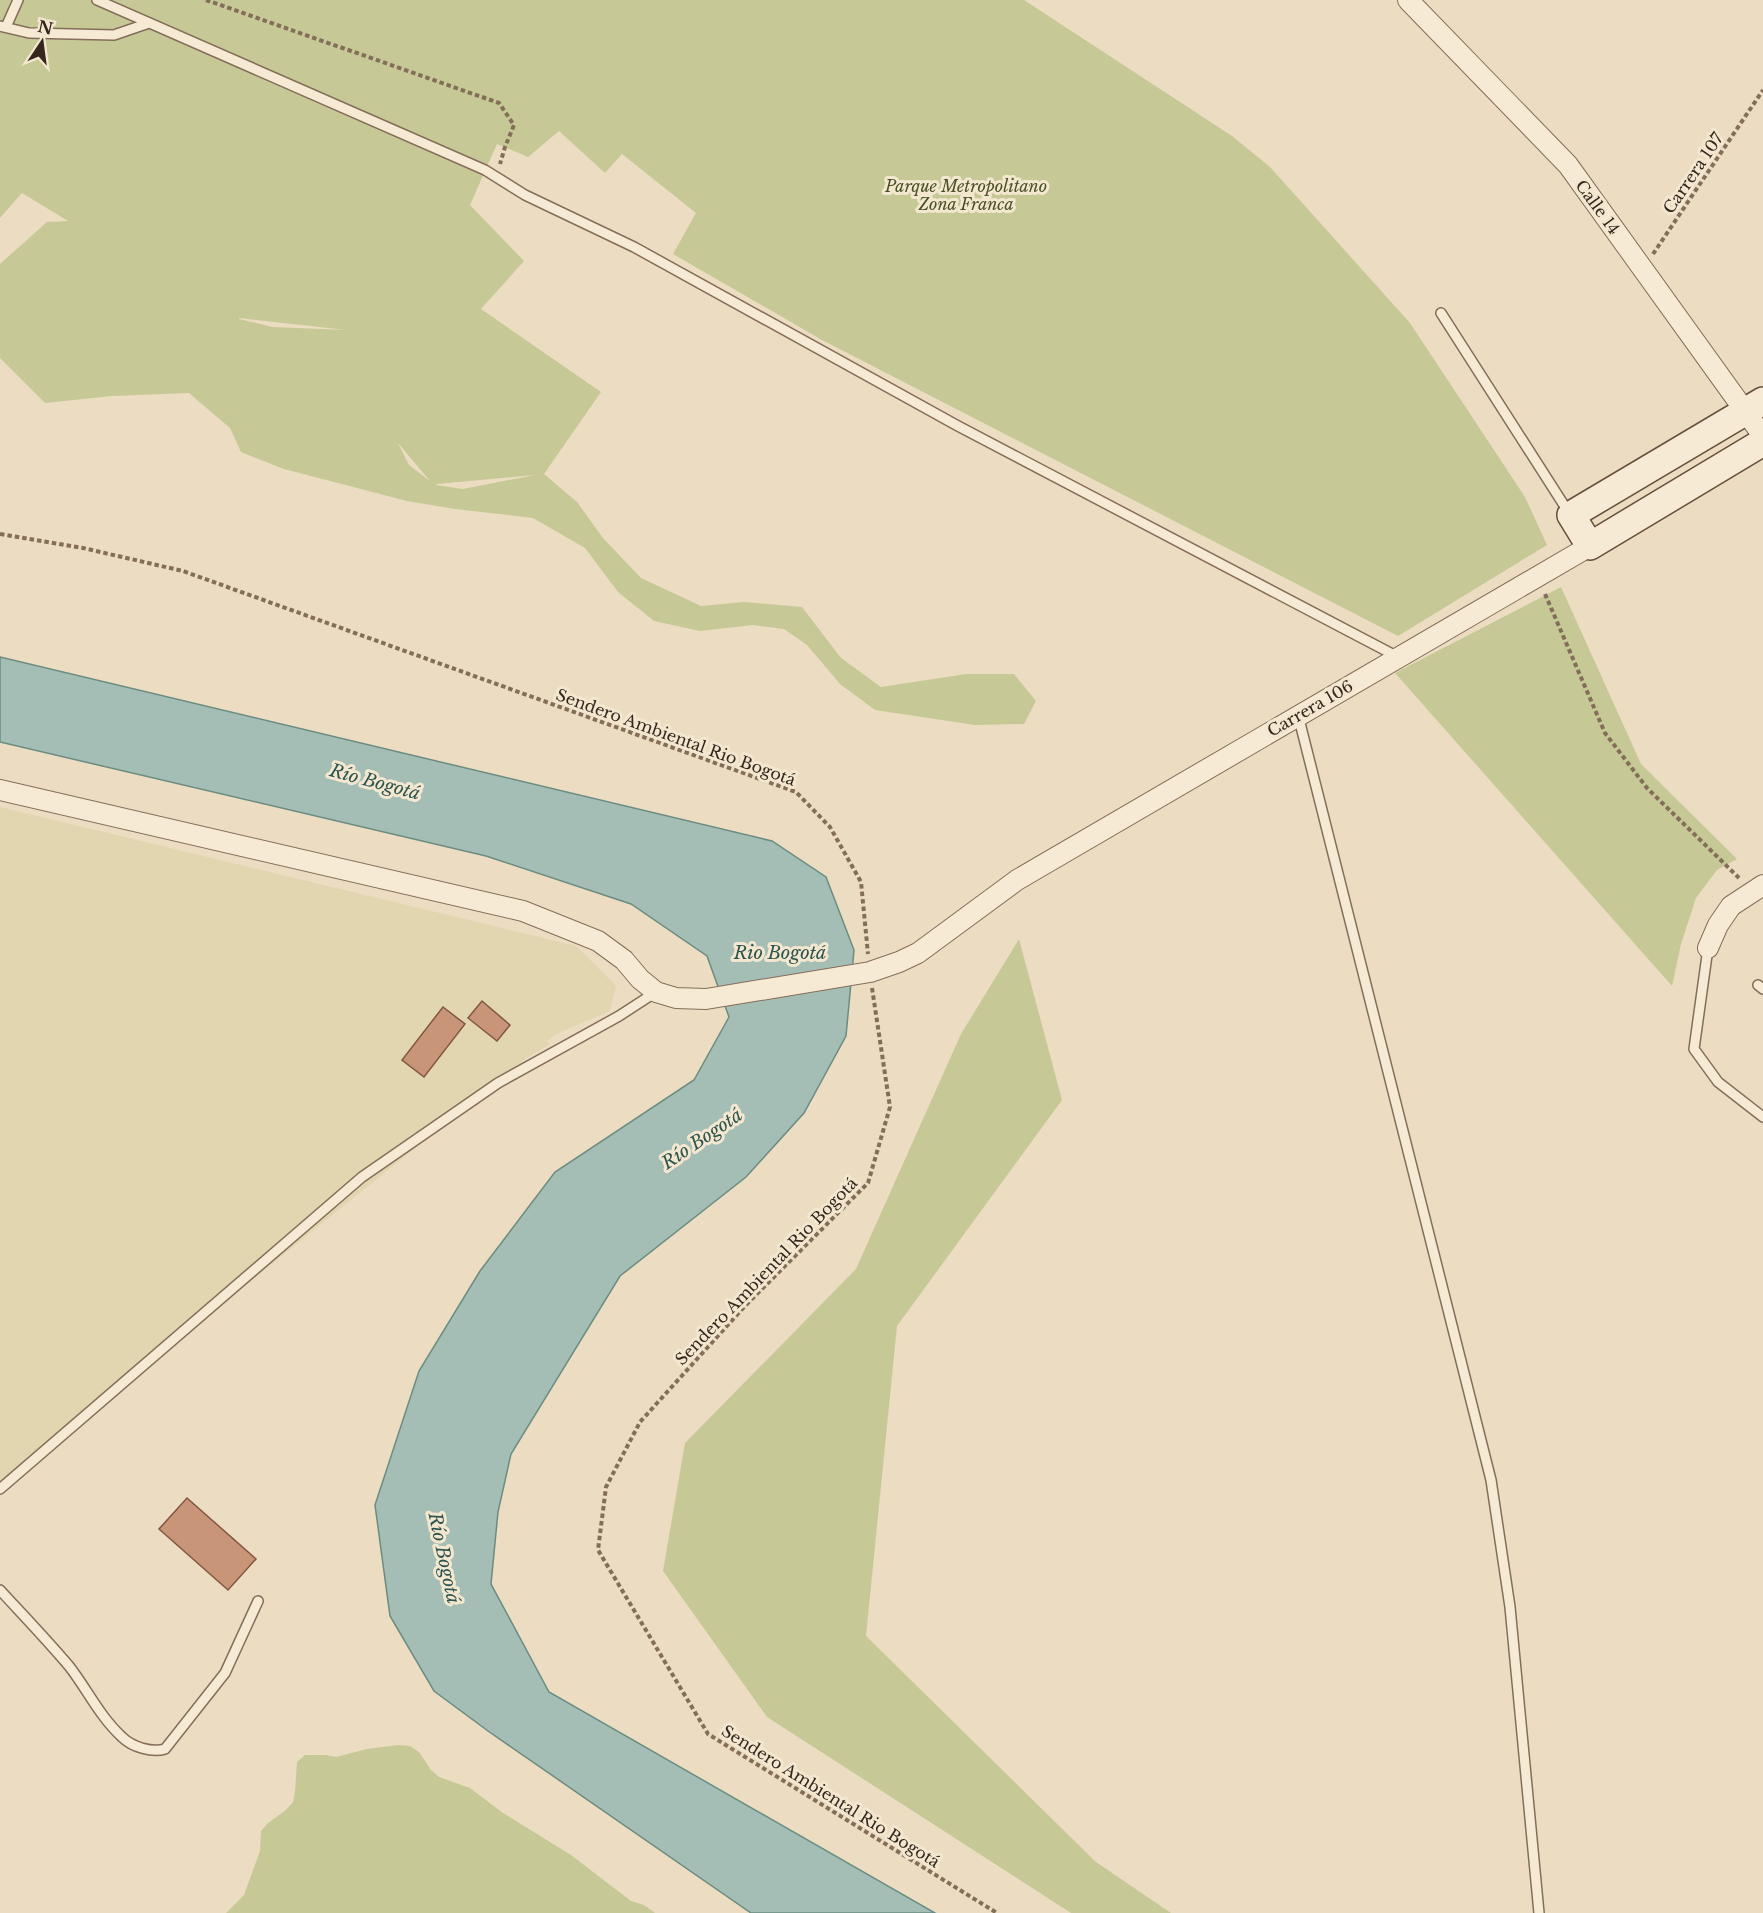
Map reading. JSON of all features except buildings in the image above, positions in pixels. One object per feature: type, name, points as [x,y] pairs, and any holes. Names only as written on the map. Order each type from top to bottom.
[{"type":"street","name":"Calle 14","points":[[1408,0],[1568,165],[1643,269],[1754,406],[1763,436]]},
{"type":"street","points":[[1590,546],[1571,515],[1754,406]]},
{"type":"street","name":"Carrera 106","points":[[656,992],[676,998],[706,999],[865,973],[918,953],[1017,880],[1590,546],[1763,442]]},
{"type":"street","points":[[0,790],[523,911],[598,941],[624,960],[640,979],[656,992]]},
{"type":"street","points":[[1708,948],[1718,925],[1731,906],[1758,888]]},
{"type":"lane","points":[[18,0],[3,27],[29,33],[114,35],[149,23]]},
{"type":"lane","points":[[97,0],[485,170],[525,195],[634,247],[958,426],[1398,657]]},
{"type":"lane","points":[[1441,313],[1571,515]]},
{"type":"lane","points":[[1298,715],[1491,1480],[1510,1607],[1539,1913]]},
{"type":"lane","points":[[1708,948],[1694,1048],[1718,1082],[1763,1116]]},
{"type":"lane","points":[[0,1489],[362,1177],[498,1083],[619,1016],[656,992]]},
{"type":"lane","points":[[0,1590],[69,1667],[105,1719],[124,1739],[145,1749],[157,1751],[165,1749],[225,1672],[258,1601]]},
{"type":"path","points":[[206,0],[499,103],[513,125],[500,165],[525,195]]},
{"type":"path","name":"Carrera 107","points":[[1643,269],[1763,90]]},
{"type":"path","name":"Sendero Ambiental Rio Bogotá","points":[[0,534],[83,548],[183,571],[796,792],[830,827],[861,882],[865,973],[890,1107],[868,1183],[746,1306],[640,1422],[606,1487],[598,1550],[708,1734],[997,1913]]},
{"type":"path","points":[[1538,576],[1605,733],[1647,788],[1758,888]]},
{"type":"shaded area","points":[[0,807],[576,946],[616,986],[610,1011],[556,1034],[547,1041],[550,1044],[525,1059],[0,1484]]},
{"type":"green space","name":"Parque Metropolitano Zona Franca","points":[[0,0],[1024,0],[1232,136],[1270,167],[1410,323],[1525,497],[1547,545],[1398,636],[822,340],[673,254],[696,213],[622,154],[605,173],[559,131],[528,157],[497,144],[470,205],[524,261],[481,309],[601,392],[544,474],[577,502],[603,538],[641,578],[701,606],[744,602],[802,607],[841,658],[881,687],[966,674],[1014,674],[1036,701],[1024,724],[975,725],[875,710],[840,684],[807,645],[784,629],[753,625],[700,631],[654,621],[618,592],[585,548],[533,518],[407,501],[284,469],[241,452],[230,428],[189,393],[112,396],[45,403],[0,358],[0,264],[47,222],[68,221],[22,193],[0,218]],"holes":[[[239,318],[346,330],[273,327]],[[398,443],[430,481],[409,465]],[[535,475],[463,489],[437,484]]]},
{"type":"green space","points":[[1561,587],[1641,764],[1737,859],[1717,870],[1696,898],[1681,944],[1672,986],[1395,673]]},
{"type":"green space","points":[[1019,939],[1062,1100],[897,1326],[866,1636],[1096,1862],[1171,1913],[1071,1913],[767,1717],[663,1571],[685,1443],[856,1269],[961,1034]]},
{"type":"green space","points":[[398,1745],[410,1746],[419,1752],[431,1770],[439,1777],[470,1788],[503,1813],[571,1855],[631,1901],[644,1905],[655,1913],[226,1913],[244,1895],[260,1851],[261,1831],[293,1802],[297,1762],[305,1755],[336,1757],[367,1749]]},
{"type":"water","name":"Rio Bogotá","points":[[0,657],[772,841],[826,877],[854,950],[846,1036],[804,1113],[746,1177],[620,1276],[511,1454],[498,1512],[491,1584],[549,1692],[935,1913],[751,1913],[434,1691],[390,1616],[375,1505],[419,1371],[480,1271],[555,1172],[694,1080],[729,1017],[707,956],[631,904],[486,856],[0,742]]},
{"type":"water label","name":"Río Bogotá","points":[[375,782]]},
{"type":"water label","name":"Río Bogotá","points":[[702,1139]]},
{"type":"water label","name":"Río Bogotá","points":[[444,1558]]}]
